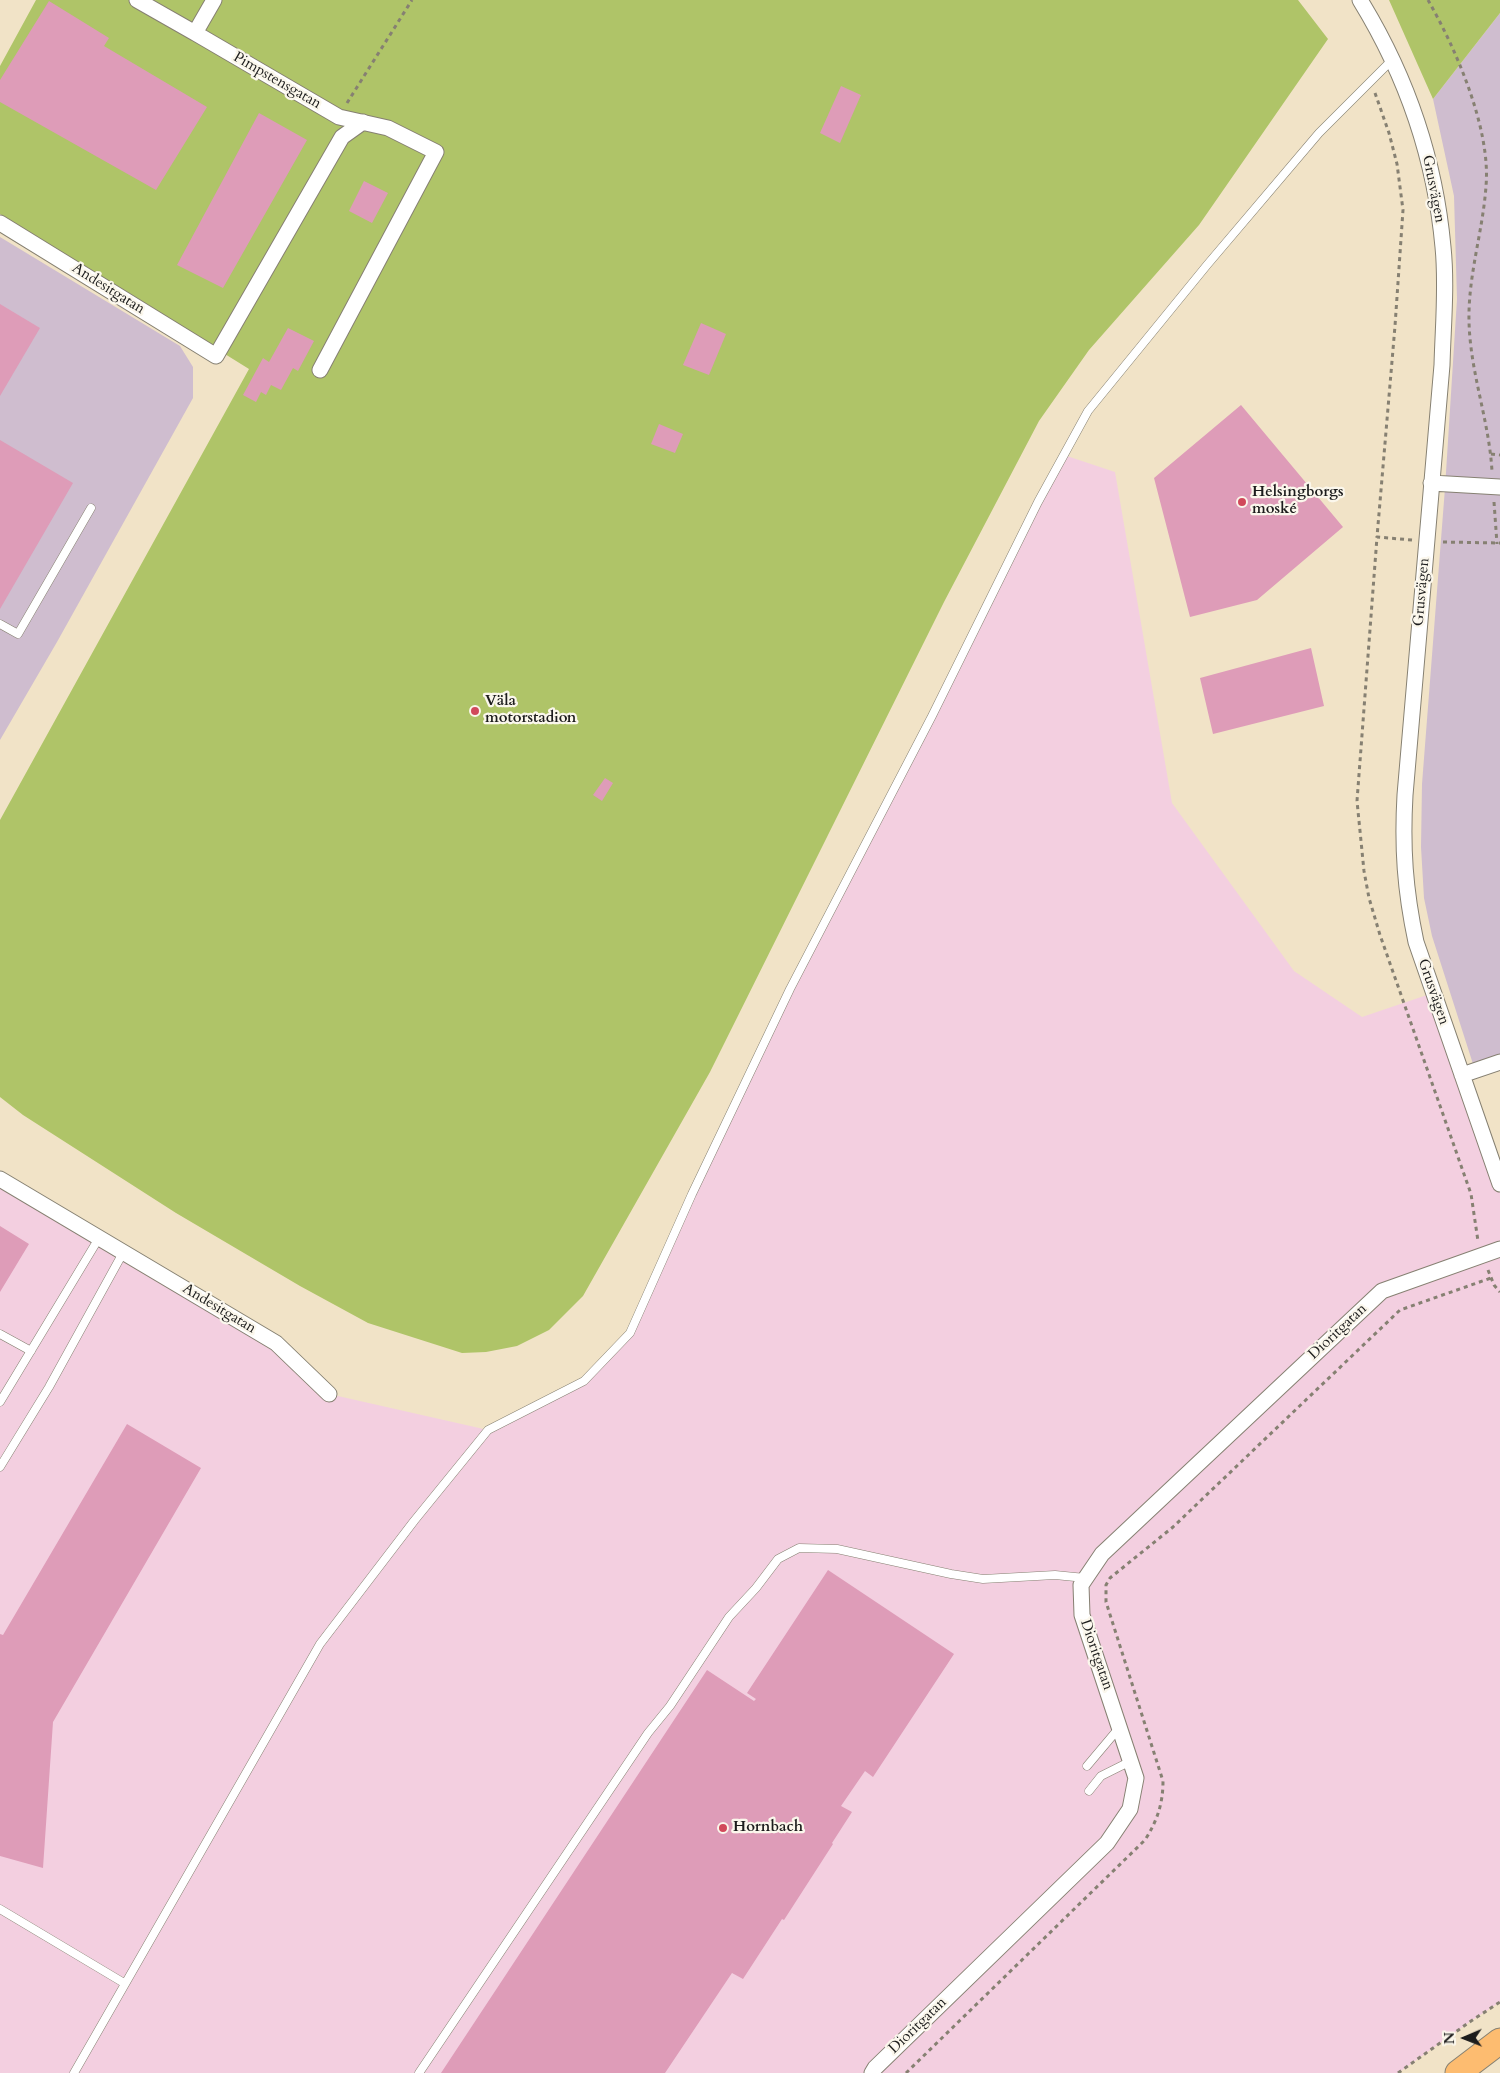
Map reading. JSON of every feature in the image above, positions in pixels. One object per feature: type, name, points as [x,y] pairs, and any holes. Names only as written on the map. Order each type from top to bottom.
[{"type":"main road","points":[[1458,2073],[1500,2041]]},
{"type":"street","name":"Pimpstensgatan","points":[[137,0],[339,116],[388,128],[436,152],[320,370]]},
{"type":"street","points":[[195,33],[214,0]]},
{"type":"street","name":"Grusvägen","points":[[1360,0],[1392,59],[1408,97],[1429,163],[1438,206],[1443,248],[1445,299],[1442,365],[1405,795],[1404,872],[1416,942],[1500,1184]]},
{"type":"street","name":"Andesitgatan","points":[[0,223],[216,356],[342,137],[363,122]]},
{"type":"street","points":[[1431,482],[1497,487]]},
{"type":"street","points":[[1462,1075],[1500,1062]]},
{"type":"street","name":"Andesitgatan","points":[[0,1179],[276,1343],[329,1394]]},
{"type":"street","name":"Dioritgatan","points":[[872,2073],[1107,1843],[1130,1809],[1136,1778],[1082,1615],[1081,1585],[1102,1554],[1382,1290],[1500,1249]]},
{"type":"lane","points":[[74,2073],[320,1644],[414,1521],[488,1430],[584,1381],[630,1333],[692,1194],[790,989],[928,724],[1038,502],[1088,411],[1207,265],[1319,134],[1392,59]]},
{"type":"lane","points":[[0,624],[18,634],[91,508]]},
{"type":"lane","points":[[0,1402],[99,1238]]},
{"type":"lane","points":[[0,1467],[49,1387],[124,1251]]},
{"type":"lane","points":[[0,1334],[31,1351]]},
{"type":"lane","points":[[418,2073],[648,1733],[670,1706],[729,1617],[756,1588],[778,1558],[799,1548],[837,1549],[983,1580],[1055,1575],[1085,1578]]},
{"type":"lane","points":[[1087,1766],[1120,1726]]},
{"type":"lane","points":[[1089,1791],[1101,1776],[1131,1761]]},
{"type":"lane","points":[[0,1909],[124,1983]]},
{"type":"path","points":[[339,116],[412,0]]},
{"type":"path","points":[[1428,0],[1463,74],[1486,154],[1486,185],[1471,277],[1469,320],[1472,362],[1497,487],[1497,544]]},
{"type":"path","points":[[1371,82],[1395,156],[1403,210],[1377,537]]},
{"type":"path","points":[[1491,454],[1500,455]]},
{"type":"path","points":[[906,2073],[1145,1840],[1157,1819],[1163,1795],[1163,1781],[1106,1602],[1106,1585],[1110,1578],[1173,1527],[1400,1310],[1491,1278]]},
{"type":"path","points":[[1398,2073],[1500,2002]]},
{"type":"shaded area","points":[[1500,13],[1500,1056],[1473,1064],[1432,936],[1424,898],[1421,847],[1422,784],[1445,488],[1457,299],[1454,196],[1433,99]]},
{"type":"shaded area","points":[[0,237],[180,346],[193,367],[193,398],[0,740]]},
{"type":"shaded area","points":[[1064,455],[1115,472],[1172,803],[1294,971],[1362,1017],[1433,993],[1500,1184],[1500,2002],[1398,2073],[0,2073],[0,1179],[276,1343],[329,1394],[488,1430],[584,1381],[630,1333],[790,989]]},
{"type":"green space","name":"Väla motorstadion","points":[[36,0],[1298,0],[1328,39],[1199,225],[1089,350],[1039,421],[944,602],[710,1072],[583,1296],[549,1330],[517,1346],[486,1352],[462,1353],[368,1323],[300,1286],[176,1213],[23,1115],[0,1097],[0,820],[249,369],[0,214],[0,66]]},
{"type":"green space","points":[[1389,0],[1500,0],[1500,13],[1433,99]]},
{"type":"building","points":[[49,1],[109,38],[104,46],[207,107],[156,190],[0,102],[0,80]]},
{"type":"building","points":[[841,86],[861,95],[840,143],[820,133]]},
{"type":"building","points":[[259,113],[307,140],[223,288],[177,265]]},
{"type":"building","points":[[364,181],[388,193],[372,223],[349,211]]},
{"type":"building","points":[[0,304],[40,328],[0,396]]},
{"type":"building","points":[[701,323],[726,334],[709,375],[683,365]]},
{"type":"building","points":[[288,328],[314,341],[298,371],[293,368],[281,390],[271,385],[266,395],[261,392],[256,402],[243,395],[263,358],[269,362]]},
{"type":"building","name":"Helsingborgs moské","points":[[1241,405],[1343,527],[1257,600],[1190,617],[1154,478]]},
{"type":"building","points":[[659,424],[683,434],[675,453],[651,444]]},
{"type":"building","points":[[0,440],[73,483],[0,609]]},
{"type":"building","points":[[1311,648],[1324,706],[1213,734],[1200,678]]},
{"type":"building","points":[[605,778],[613,783],[602,801],[593,795]]},
{"type":"building","points":[[0,1226],[29,1244],[0,1292]]},
{"type":"building","points":[[127,1424],[201,1468],[53,1722],[43,1868],[0,1856],[0,1634],[3,1635]]},
{"type":"building","name":"Hornbach","points":[[828,1570],[954,1654],[873,1777],[865,1771],[841,1806],[852,1812],[784,1920],[782,1919],[743,1979],[732,1973],[665,2073],[441,2073],[707,1670],[754,1701],[756,1699],[747,1693]]},
{"type":"place","name":"Helsingborgs moské","points":[[1242,502]]},
{"type":"place","name":"Väla motorstadion","points":[[475,711]]},
{"type":"place","name":"Hornbach","points":[[723,1828]]}]
